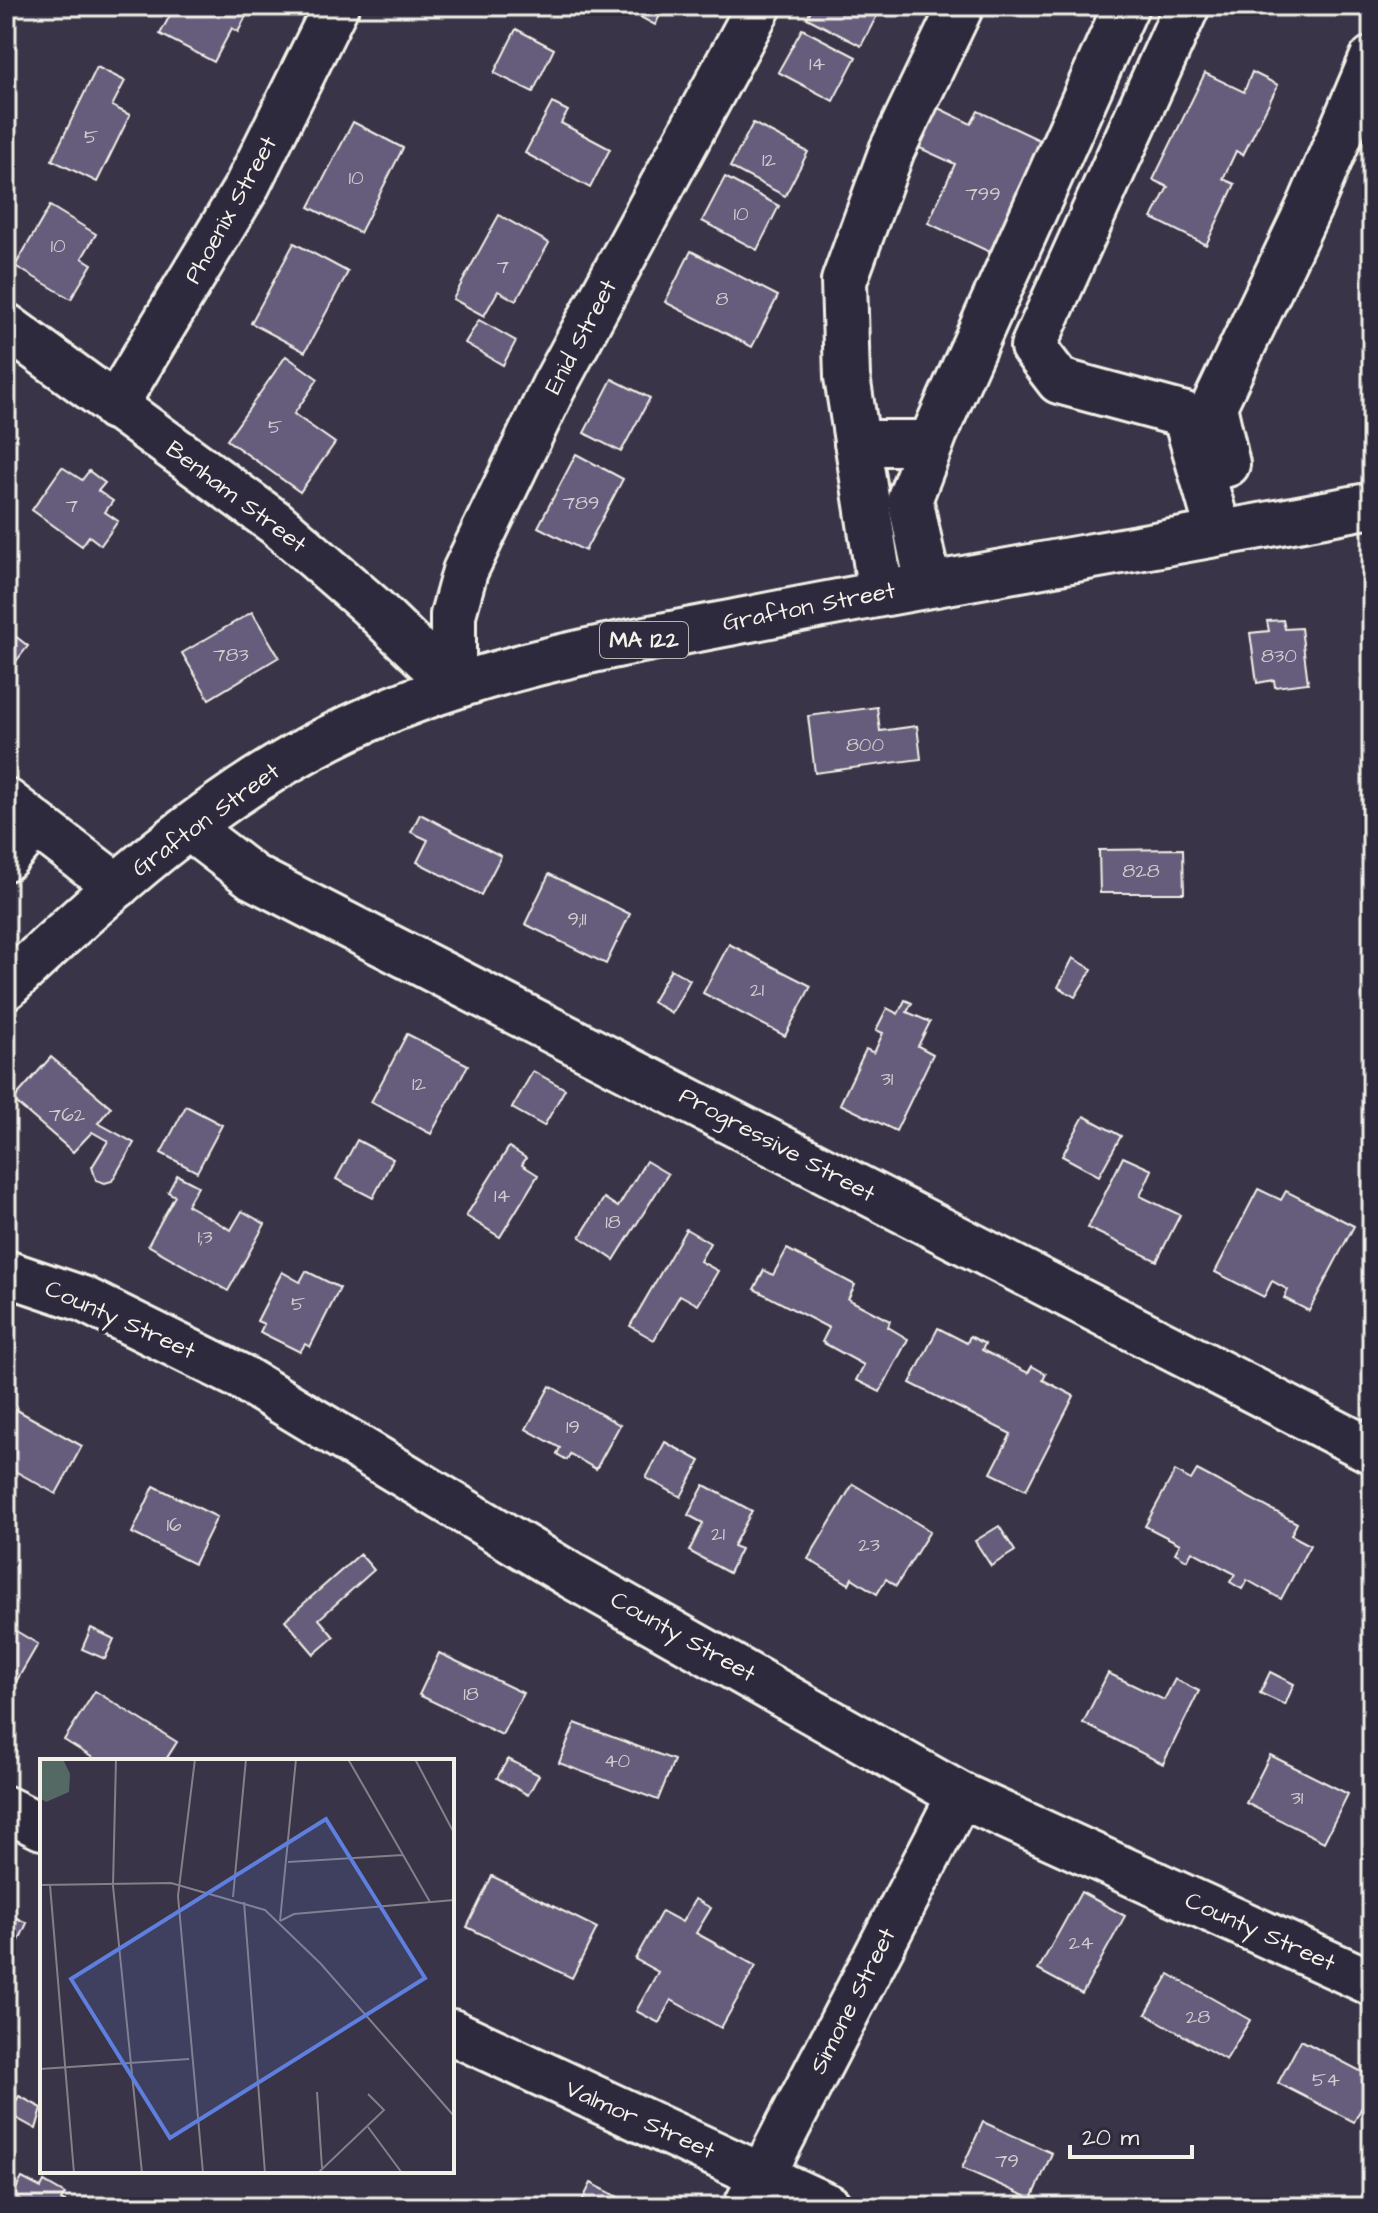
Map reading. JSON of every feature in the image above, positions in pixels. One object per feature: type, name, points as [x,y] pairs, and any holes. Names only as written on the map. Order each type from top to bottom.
[{"type":"main road","name":"Phoenix Street","points":[[114,407],[246,188],[336,6]]},
{"type":"main road","name":"Enid Street","points":[[453,685],[453,615],[465,571],[554,386],[759,6]]},
{"type":"main road","points":[[881,593],[847,377],[844,281],[892,150],[961,6]]},
{"type":"main road","points":[[928,585],[910,498],[931,443],[1126,6]]},
{"type":"main road","points":[[1187,6],[1033,347],[1059,381],[1185,415],[1230,531]]},
{"type":"main road","points":[[1059,381],[1058,345],[1214,6]]},
{"type":"main road","points":[[1230,531],[1214,406],[1311,203],[1372,59]]},
{"type":"main road","name":"Benham Street","points":[[6,326],[276,523],[370,605],[453,685]]},
{"type":"main road","points":[[857,443],[931,443]]},
{"type":"main road","name":"Grafton Street","points":[[6,987],[117,886],[189,828],[267,772],[389,709],[453,685],[579,653],[881,593],[1372,505]]},
{"type":"main road","points":[[6,858],[20,813],[117,886]]},
{"type":"main road","name":"Progressive Street","points":[[189,828],[253,877],[1372,1451]]},
{"type":"main road","name":"County Street","points":[[6,1273],[83,1299],[241,1377],[572,1576],[960,1795],[1372,1983]]},
{"type":"main road","name":"Simone Street","points":[[755,2191],[960,1795]]},
{"type":"main road","points":[[6,1809],[40,1826]]},
{"type":"main road","name":"Valmor Street","points":[[454,2033],[636,2120],[755,2191],[829,2207]]},
{"type":"building","points":[[175,6],[250,8],[238,32],[232,28],[214,62],[160,34]]},
{"type":"building","points":[[620,6],[665,6],[655,25]]},
{"type":"building","points":[[813,6],[882,6],[861,46],[807,18]]},
{"type":"building","points":[[516,29],[554,49],[533,92],[494,73]]},
{"type":"building","points":[[802,29],[856,57],[833,101],[778,72]]},
{"type":"building","points":[[97,67],[125,81],[112,106],[130,115],[97,182],[52,160]]},
{"type":"building","points":[[1252,72],[1278,85],[1243,155],[1236,151],[1223,179],[1235,184],[1206,245],[1152,218],[1168,187],[1153,180],[1205,73],[1244,92]]},
{"type":"building","points":[[552,103],[568,111],[561,123],[610,149],[590,188],[525,153]]},
{"type":"building","points":[[930,104],[971,124],[978,111],[1048,144],[996,255],[928,223],[955,164],[911,144]]},
{"type":"building","points":[[353,122],[403,148],[360,233],[309,207]]},
{"type":"building","points":[[753,123],[808,152],[785,196],[730,167]]},
{"type":"building","points":[[725,177],[779,206],[757,250],[702,221]]},
{"type":"building","points":[[50,206],[96,234],[82,258],[92,264],[71,299],[15,266]]},
{"type":"building","points":[[499,215],[549,243],[516,301],[498,291],[484,316],[453,299]]},
{"type":"building","points":[[294,243],[348,272],[305,352],[251,323]]},
{"type":"building","points":[[691,251],[778,296],[752,347],[665,302]]},
{"type":"building","points":[[479,320],[516,341],[503,365],[465,343]]},
{"type":"building","points":[[286,356],[318,379],[294,414],[335,443],[300,492],[227,440]]},
{"type":"building","points":[[612,379],[650,398],[621,452],[584,433]]},
{"type":"building","points":[[576,454],[623,479],[585,551],[538,527]]},
{"type":"building","points":[[62,467],[82,480],[89,471],[105,483],[98,491],[113,501],[105,512],[118,521],[101,545],[89,536],[82,546],[32,510]]},
{"type":"building","points":[[252,612],[279,657],[209,699],[182,653]]},
{"type":"building","points":[[1283,620],[1285,629],[1301,628],[1308,683],[1275,687],[1274,680],[1257,683],[1250,633],[1269,631],[1267,621]]},
{"type":"building","points":[[6,629],[28,646],[6,674]]},
{"type":"building","points":[[877,707],[880,731],[917,726],[921,759],[815,773],[808,716]]},
{"type":"building","points":[[420,814],[501,856],[481,895],[417,862],[428,840],[411,832]]},
{"type":"building","points":[[1183,849],[1184,893],[1100,893],[1099,850]]},
{"type":"building","points":[[549,874],[630,914],[606,964],[525,924]]},
{"type":"building","points":[[729,944],[811,986],[785,1036],[703,993]]},
{"type":"building","points":[[1073,958],[1092,969],[1075,997],[1058,987]]},
{"type":"building","points":[[671,969],[690,980],[672,1013],[652,1002]]},
{"type":"building","points":[[905,1000],[912,1003],[907,1012],[930,1022],[918,1046],[933,1054],[896,1131],[840,1104],[866,1049],[874,1053],[883,1033],[876,1030],[887,1008],[898,1014]]},
{"type":"building","points":[[407,1034],[468,1065],[431,1134],[371,1102]]},
{"type":"building","points":[[51,1057],[111,1107],[98,1123],[134,1143],[112,1181],[105,1183],[96,1180],[92,1167],[108,1141],[92,1132],[73,1152],[13,1100]]},
{"type":"building","points":[[533,1071],[565,1089],[544,1126],[512,1108]]},
{"type":"building","points":[[186,1106],[222,1125],[197,1172],[161,1153]]},
{"type":"building","points":[[1084,1116],[1121,1136],[1099,1176],[1062,1156]]},
{"type":"building","points":[[357,1140],[393,1159],[373,1198],[336,1179]]},
{"type":"building","points":[[509,1147],[526,1158],[522,1165],[538,1175],[500,1237],[466,1216]]},
{"type":"building","points":[[1123,1157],[1152,1170],[1140,1196],[1180,1215],[1157,1261],[1088,1228]]},
{"type":"building","points":[[646,1161],[668,1174],[614,1260],[580,1237],[604,1198],[618,1207]]},
{"type":"building","points":[[177,1175],[198,1186],[187,1205],[231,1230],[242,1211],[265,1224],[228,1291],[148,1245],[175,1196],[168,1192]]},
{"type":"building","points":[[1258,1189],[1281,1200],[1286,1191],[1354,1226],[1309,1311],[1284,1298],[1288,1290],[1272,1281],[1264,1297],[1215,1272]]},
{"type":"building","points":[[686,1229],[710,1243],[700,1261],[718,1271],[698,1305],[680,1295],[654,1340],[630,1326]]},
{"type":"building","points":[[787,1249],[855,1285],[848,1299],[890,1321],[888,1327],[908,1339],[880,1392],[856,1380],[864,1365],[822,1342],[829,1328],[754,1289],[764,1270],[773,1275]]},
{"type":"building","points":[[306,1271],[340,1288],[310,1347],[305,1344],[300,1352],[260,1332],[264,1324],[257,1321],[282,1272],[300,1282]]},
{"type":"building","points":[[938,1328],[967,1343],[970,1336],[985,1344],[982,1350],[1028,1373],[1032,1366],[1046,1374],[1043,1380],[1074,1396],[1026,1490],[991,1473],[1011,1434],[910,1383]]},
{"type":"building","points":[[550,1386],[620,1425],[596,1469],[570,1454],[567,1460],[557,1454],[560,1448],[526,1429]]},
{"type":"building","points":[[6,1404],[82,1446],[56,1494],[6,1466]]},
{"type":"building","points":[[665,1442],[700,1461],[681,1497],[646,1478]]},
{"type":"building","points":[[1197,1470],[1297,1523],[1291,1535],[1310,1545],[1281,1599],[1247,1580],[1242,1589],[1230,1582],[1235,1574],[1192,1551],[1187,1560],[1175,1553],[1180,1544],[1145,1526],[1175,1471],[1191,1480]]},
{"type":"building","points":[[853,1484],[930,1531],[896,1586],[886,1579],[877,1594],[852,1578],[849,1584],[808,1559]]},
{"type":"building","points":[[704,1485],[752,1511],[733,1546],[741,1549],[729,1573],[689,1551],[703,1523],[688,1515]]},
{"type":"building","points":[[154,1486],[217,1517],[194,1564],[132,1533]]},
{"type":"building","points":[[999,1526],[1015,1551],[991,1566],[975,1541]]},
{"type":"building","points":[[360,1554],[374,1570],[319,1619],[334,1637],[314,1654],[285,1620]]},
{"type":"building","points":[[6,1625],[38,1644],[13,1687],[6,1683]]},
{"type":"building","points":[[91,1628],[114,1639],[105,1659],[82,1649]]},
{"type":"building","points":[[439,1653],[523,1693],[502,1735],[419,1695]]},
{"type":"building","points":[[1270,1672],[1294,1684],[1285,1705],[1260,1693]]},
{"type":"building","points":[[1108,1673],[1164,1700],[1175,1679],[1199,1691],[1163,1764],[1083,1723]]},
{"type":"building","points":[[95,1691],[177,1742],[166,1759],[95,1759],[64,1740]]},
{"type":"building","points":[[575,1723],[674,1760],[658,1800],[559,1763]]},
{"type":"building","points":[[1270,1755],[1348,1794],[1324,1842],[1246,1803]]},
{"type":"building","points":[[508,1759],[539,1775],[528,1795],[497,1778]]},
{"type":"building","points":[[492,1876],[597,1928],[572,1978],[467,1927]]},
{"type":"building","points":[[1081,1892],[1125,1916],[1082,1994],[1038,1970]]},
{"type":"building","points":[[695,1899],[711,1908],[696,1933],[756,1966],[721,2028],[671,2000],[659,2023],[636,2011],[658,1972],[635,1959],[662,1911],[682,1922]]},
{"type":"building","points":[[6,1913],[27,1923],[7,1967],[6,1967]]},
{"type":"building","points":[[1169,1974],[1250,2020],[1226,2060],[1146,2014]]},
{"type":"building","points":[[1301,2040],[1372,2077],[1372,2088],[1354,2122],[1278,2083]]},
{"type":"building","points":[[19,2096],[40,2107],[36,2129],[9,2114]]},
{"type":"building","points":[[983,2122],[1052,2153],[1032,2199],[962,2168]]},
{"type":"building","points":[[22,2178],[41,2188],[44,2182],[65,2194],[61,2200],[75,2207],[6,2207]]},
{"type":"building","points":[[591,2183],[637,2207],[579,2207]]},
{"type":"building","points":[[491,2196],[513,2207],[485,2207]]}]
